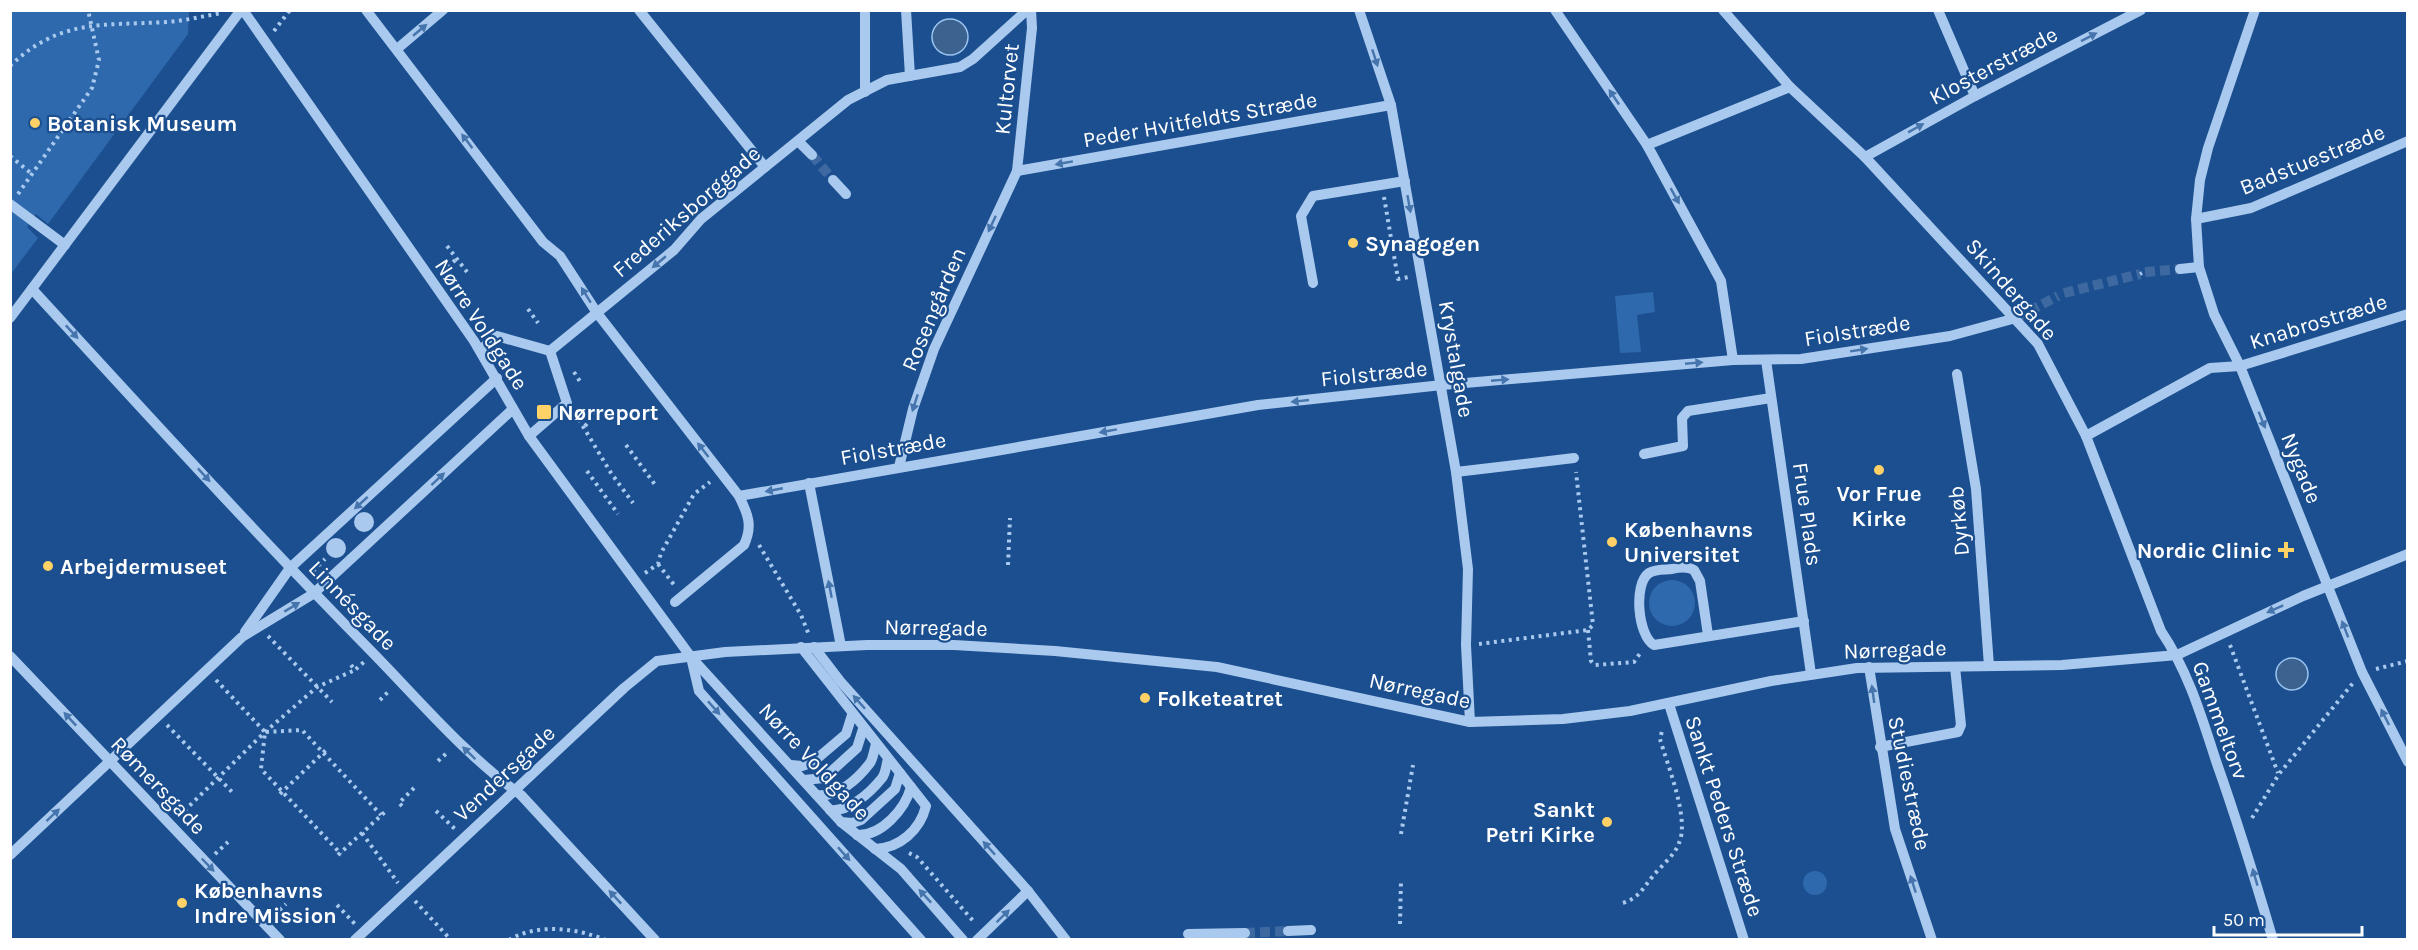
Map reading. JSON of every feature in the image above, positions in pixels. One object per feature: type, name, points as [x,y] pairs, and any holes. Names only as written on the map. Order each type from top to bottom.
[{"type":"street","name":"Nørre Voldgade","points":[[242,10],[266,41],[480,350],[529,436],[691,657],[791,765],[840,822],[901,869],[963,939]]},
{"type":"street","points":[[10,318],[242,10]]},
{"type":"street","points":[[366,10],[543,242],[560,256],[597,313],[739,496],[748,514],[750,532],[744,545],[675,602]]},
{"type":"street","points":[[397,49],[443,10]]},
{"type":"street","points":[[639,10],[765,167]]},
{"type":"street","points":[[865,10],[865,92]]},
{"type":"street","points":[[906,10],[910,76]]},
{"type":"street","name":"Kultorvet","points":[[848,100],[887,80],[960,67],[974,59],[1029,10]]},
{"type":"street","name":"Kultorvet","points":[[1017,171],[1032,28],[1029,10]]},
{"type":"street","name":"Krystalgade","points":[[1359,10],[1391,105],[1456,472],[1468,569],[1466,645],[1470,722]]},
{"type":"street","points":[[1555,10],[1647,145],[1721,281],[1733,360]]},
{"type":"street","name":"Skindergade","points":[[1723,10],[1790,87],[1865,157],[2038,344],[2086,436],[2160,631],[2177,655]]},
{"type":"street","points":[[1938,10],[1975,96]]},
{"type":"street","name":"Klosterstræde","points":[[1865,157],[1975,96],[2141,10]]},
{"type":"street","name":"Nygade","points":[[2255,10],[2208,148],[2196,219],[2199,267],[2214,314],[2240,366],[2362,672],[2408,762]]},
{"type":"street","points":[[1647,145],[1790,87]]},
{"type":"street","name":"Frederiksborggade","points":[[550,351],[674,250],[701,219],[848,100]]},
{"type":"street","name":"Peder Hvitfeldts Stræde","points":[[1017,171],[1391,105]]},
{"type":"street","points":[[798,141],[812,154]]},
{"type":"street","name":"Badstuestræde","points":[[2196,219],[2251,208],[2408,141]]},
{"type":"street","name":"Rosengården","points":[[899,466],[913,409],[934,349],[1017,171]]},
{"type":"street","points":[[833,180],[846,194]]},
{"type":"street","points":[[1313,283],[1301,216],[1313,196],[1405,181]]},
{"type":"street","points":[[11,204],[65,245]]},
{"type":"street","points":[[2180,269],[2199,267]]},
{"type":"street","name":"Linnésgade","points":[[32,290],[314,594],[458,742],[494,777],[514,790],[655,939]]},
{"type":"street","name":"Knabrostræde","points":[[2086,436],[2210,369],[2240,366],[2408,314]]},
{"type":"street","name":"Fiolstræde","points":[[739,496],[899,466],[1258,405],[1442,385],[1733,360],[1801,359],[1950,336],[2016,318]]},
{"type":"street","points":[[480,350],[497,336],[550,351],[567,403],[529,436]]},
{"type":"street","name":"Frue Plads","points":[[1766,360],[1811,674]]},
{"type":"street","name":"Dyrkøb","points":[[1957,374],[1976,489],[1989,666]]},
{"type":"street","points":[[242,637],[290,568],[497,378]]},
{"type":"street","points":[[1644,454],[1683,446],[1682,418],[1688,411],[1771,398]]},
{"type":"street","points":[[10,855],[242,637],[314,594],[513,409]]},
{"type":"street","points":[[1456,472],[1574,458]]},
{"type":"street","points":[[809,483],[841,646]]},
{"type":"street","name":"Gammeltorv","points":[[2273,939],[2248,854],[2191,687],[2177,655],[2328,585],[2408,554]]},
{"type":"street","points":[[1708,635],[1698,574],[1694,570],[1684,567],[1655,571],[1641,583],[1642,630],[1649,642],[1663,645],[1708,635],[1804,621]]},
{"type":"street","name":"Nørregade","points":[[691,657],[801,647],[954,645],[1153,659],[1216,667],[1280,679],[1470,722],[1563,719],[1670,708],[1811,674],[1869,667],[2072,664],[2177,655]]},
{"type":"street","points":[[801,647],[863,729],[926,806],[922,823],[896,846],[874,849]]},
{"type":"street","points":[[814,647],[840,681],[1028,891],[1066,939]]},
{"type":"street","name":"Rømersgade","points":[[10,656],[280,939]]},
{"type":"street","name":"Nørre Voldgade","points":[[691,657],[699,691],[921,939]]},
{"type":"street","name":"Vendersgade","points":[[355,939],[651,663],[691,657]]},
{"type":"street","name":"Studiestræde","points":[[1869,667],[1880,747],[1895,829],[1932,939]]},
{"type":"street","points":[[1880,747],[1958,732],[1961,724],[1955,667]]},
{"type":"street","name":"Sankt Peders Stræde","points":[[1670,708],[1744,939]]},
{"type":"street","points":[[791,765],[802,766],[813,762],[846,734],[852,715]]},
{"type":"street","points":[[804,780],[815,781],[826,776],[857,748],[863,729]]},
{"type":"street","points":[[817,795],[828,797],[837,793],[871,762],[876,744]]},
{"type":"street","points":[[830,810],[841,811],[850,807],[884,776],[888,759]]},
{"type":"street","points":[[840,822],[852,824],[861,820],[895,789],[900,773]]},
{"type":"street","points":[[857,836],[874,833],[907,804],[911,787]]},
{"type":"street","points":[[977,939],[1028,891]]},
{"type":"street","points":[[1288,931],[1311,930]]},
{"type":"street","points":[[1188,934],[1245,933]]},
{"type":"path","points":[[11,204],[92,88],[99,60],[93,24],[88,10]]},
{"type":"path","points":[[266,41],[290,10]]},
{"type":"path","points":[[10,66],[25,52],[50,37],[93,24],[168,22],[225,12]]},
{"type":"path","points":[[10,156],[32,174]]},
{"type":"path","points":[[1383,186],[1398,279],[1422,275]]},
{"type":"path","points":[[632,261],[653,244]]},
{"type":"path","points":[[447,246],[467,272]]},
{"type":"path","points":[[440,272],[457,259]]},
{"type":"path","points":[[528,309],[538,323]]},
{"type":"path","points":[[572,369],[581,383]]},
{"type":"path","points":[[567,403],[585,426],[610,473],[633,503]]},
{"type":"path","points":[[585,426],[599,410]]},
{"type":"path","points":[[626,445],[656,486]]},
{"type":"path","points":[[1466,645],[1588,630],[1593,625],[1574,458]]},
{"type":"path","points":[[587,471],[618,514]]},
{"type":"path","points":[[634,580],[658,564],[661,553],[694,495],[721,473]]},
{"type":"path","points":[[1008,565],[1010,518]]},
{"type":"path","points":[[750,532],[801,615],[814,647]]},
{"type":"path","points":[[311,573],[323,561]]},
{"type":"path","points":[[658,564],[666,574]]},
{"type":"path","points":[[258,626],[332,702]]},
{"type":"path","points":[[1588,630],[1591,661],[1595,665],[1634,662],[1649,642]]},
{"type":"path","points":[[2225,631],[2278,774]]},
{"type":"path","points":[[2241,835],[2278,774],[2362,672],[2408,661]]},
{"type":"path","points":[[207,670],[265,732],[261,768],[339,855],[386,811]]},
{"type":"path","points":[[170,825],[265,732],[318,687],[355,670]]},
{"type":"path","points":[[1623,903],[1635,899],[1642,891],[1678,846],[1683,833],[1676,792],[1660,738],[1670,708]]},
{"type":"path","points":[[158,716],[234,794]]},
{"type":"path","points":[[265,732],[302,730],[381,815]]},
{"type":"path","points":[[281,793],[327,749]]},
{"type":"path","points":[[1401,834],[1413,765]]},
{"type":"path","points":[[402,806],[399,803],[414,788]]},
{"type":"path","points":[[436,811],[458,832]]},
{"type":"path","points":[[362,833],[401,886]]},
{"type":"path","points":[[1400,924],[1401,880]]},
{"type":"path","points":[[412,898],[451,939]]},
{"type":"path","points":[[337,905],[357,927]]},
{"type":"path","points":[[509,939],[532,930],[548,930],[584,933],[606,939]]},
{"type":"shaded area","points":[[10,11],[189,11],[188,34],[48,224],[36,214],[27,227],[38,238],[11,274]]},
{"type":"shaded area","points":[[950,19],[962,25],[968,37],[962,49],[950,55],[938,49],[932,37],[938,25]]},
{"type":"shaded area","points":[[1653,292],[1655,312],[1637,315],[1641,352],[1620,353],[1615,296]]},
{"type":"shaded area","points":[[1672,580],[1688,587],[1695,603],[1688,619],[1672,626],[1656,619],[1649,603],[1656,587]]},
{"type":"shaded area","points":[[2292,658],[2303,663],[2308,674],[2303,685],[2292,690],[2281,685],[2276,674],[2281,663]]},
{"type":"shaded area","points":[[1815,871],[1824,874],[1827,883],[1824,892],[1815,895],[1806,892],[1803,883],[1806,874]]},
{"type":"tunnel","points":[[812,155],[833,180]]},
{"type":"tunnel","points":[[2145,272],[2180,269]]},
{"type":"tunnel","points":[[2064,293],[2140,274]]},
{"type":"tunnel","points":[[2016,318],[2058,296]]},
{"type":"tunnel","points":[[1245,933],[1288,931]]},
{"type":"place","name":"Botanisk Museum","points":[[35,123]]},
{"type":"place","name":"Synagogen","points":[[1353,243]]},
{"type":"place","name":"Nørreport","points":[[544,412]]},
{"type":"place","name":"Vor Frue Kirke","points":[[1879,470]]},
{"type":"place","name":"Københavns Universitet","points":[[1612,542]]},
{"type":"place","name":"Nordic Clinic","points":[[2286,550]]},
{"type":"place","name":"Arbejdermuseet","points":[[48,566]]},
{"type":"place","name":"Folketeatret","points":[[1145,698]]},
{"type":"place","name":"Sankt Petri Kirke","points":[[1607,822]]},
{"type":"place","name":"Københavns Indre Mission","points":[[182,903]]}]
